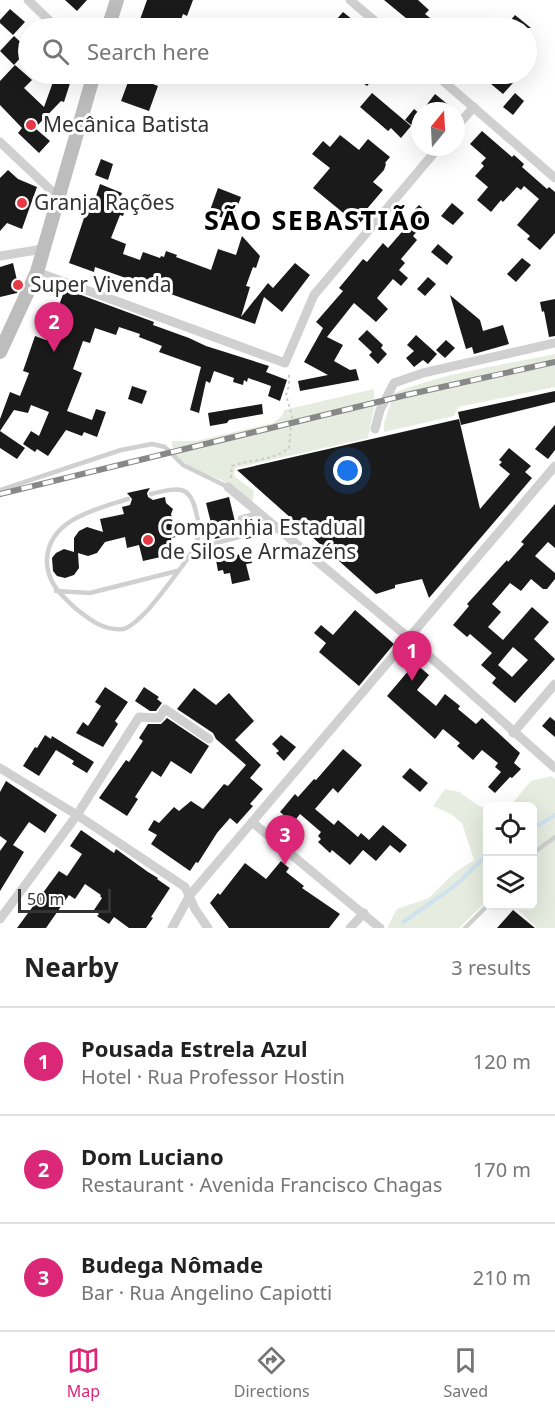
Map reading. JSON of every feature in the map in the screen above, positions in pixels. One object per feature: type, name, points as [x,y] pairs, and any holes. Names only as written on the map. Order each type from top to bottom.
[{"type":"main road","points":[[111,18],[117,0]]},
{"type":"main road","points":[[0,352],[37,272],[91,84]]},
{"type":"street","points":[[28,0],[47,18]]},
{"type":"street","points":[[350,0],[371,18]]},
{"type":"street","points":[[447,84],[555,178]]},
{"type":"street","points":[[465,117],[474,107]]},
{"type":"street","points":[[0,142],[57,196]]},
{"type":"street","points":[[37,272],[285,363],[314,295],[431,156]]},
{"type":"street","points":[[0,256],[43,249]]},
{"type":"street","points":[[375,429],[380,410],[394,383],[423,373],[555,343]]},
{"type":"street","points":[[172,928],[190,895],[554,469]]},
{"type":"street","points":[[228,487],[409,638],[555,768]]},
{"type":"street","points":[[513,733],[555,684]]},
{"type":"street","points":[[0,919],[77,815],[139,717],[159,718],[165,710],[209,740]]},
{"type":"street","points":[[0,768],[77,815],[185,887],[195,909],[208,928]]},
{"type":"street","points":[[252,822],[380,928]]},
{"type":"street","points":[[350,928],[363,913]]},
{"type":"lane","points":[[0,489],[121,450],[152,444],[165,447],[183,465],[228,487]]},
{"type":"lane","points":[[128,499],[81,514],[59,530],[48,549],[47,569],[56,591],[88,618],[106,629],[126,628],[145,613],[196,545],[198,521],[193,498],[185,491],[176,489],[151,494]]},
{"type":"lane","points":[[196,545],[236,538],[242,531],[240,518],[260,513]]},
{"type":"lane","points":[[56,591],[90,593],[177,572]]},
{"type":"lane","points":[[537,850],[555,837]]},
{"type":"lane","points":[[465,928],[483,910]]},
{"type":"path","points":[[228,487],[232,466],[245,461],[282,454],[289,447],[291,416],[286,395],[289,372],[285,363]]},
{"type":"shaded area","points":[[555,354],[555,387],[458,407],[454,416],[384,432],[384,423],[394,393],[453,375]]},
{"type":"shaded area","points":[[374,389],[374,408],[368,438],[235,468],[234,476],[254,491],[252,503],[229,484],[184,463],[173,450],[172,441],[196,441],[273,423],[282,416],[284,410]]},
{"type":"shaded area","points":[[551,776],[555,779],[555,928],[537,928],[518,910],[537,910],[537,802],[513,802],[531,781]]},
{"type":"shaded area","points":[[445,789],[459,792],[483,807],[483,905],[459,928],[387,928],[397,909],[429,898],[453,874],[474,860],[462,823],[451,814],[433,806]]},
{"type":"building","points":[[65,0],[87,0],[77,11]]},
{"type":"building","points":[[147,0],[193,0],[187,16],[183,14],[182,18],[141,18]]},
{"type":"building","points":[[384,0],[418,0],[429,10],[425,14],[430,18],[406,18]]},
{"type":"building","points":[[10,9],[20,18],[18,18],[18,30],[13,35],[0,23]]},
{"type":"building","points":[[343,12],[350,18],[338,18]]},
{"type":"building","points":[[14,36],[18,40],[18,60],[14,65],[0,51]]},
{"type":"building","points":[[15,65],[18,68],[18,84],[28,84],[24,88],[44,107],[52,84],[70,84],[64,102],[61,101],[35,128],[50,141],[39,153],[18,133],[22,128],[0,105],[0,81]]},
{"type":"building","points":[[127,84],[158,86],[149,111],[121,101]]},
{"type":"building","points":[[491,84],[512,84],[503,94]]},
{"type":"building","points":[[372,93],[411,126],[401,138],[391,128],[388,131],[360,107]]},
{"type":"building","points":[[515,93],[524,101],[513,115],[503,107]]},
{"type":"building","points":[[435,94],[445,102],[429,102]]},
{"type":"building","points":[[411,113],[411,125],[405,120]]},
{"type":"building","points":[[482,131],[512,157],[514,155],[524,164],[522,167],[547,189],[549,187],[555,192],[555,233],[540,250],[527,239],[530,236],[517,225],[539,199],[524,186],[521,190],[517,187],[491,212],[477,200],[488,187],[475,176],[484,166],[481,163],[486,158],[470,144]]},
{"type":"building","points":[[340,135],[359,150],[368,139],[390,157],[385,163],[384,170],[373,182],[383,190],[366,210],[369,213],[358,225],[313,188],[330,168],[312,154],[323,141],[330,147]]},
{"type":"building","points":[[101,159],[113,164],[108,180],[95,175]]},
{"type":"building","points":[[8,170],[18,179],[37,187],[22,229],[7,223],[0,231],[0,178]]},
{"type":"building","points":[[100,184],[122,193],[119,201],[127,204],[111,238],[126,244],[123,254],[140,260],[143,252],[160,258],[164,257],[166,251],[211,270],[218,249],[236,255],[242,236],[260,256],[246,286],[250,287],[241,317],[268,283],[273,288],[295,263],[310,275],[282,312],[264,297],[255,324],[95,267],[94,272],[69,263],[89,203],[93,205]]},
{"type":"building","points":[[218,188],[241,197],[232,221],[209,213]]},
{"type":"building","points":[[452,203],[464,213],[453,225],[441,216]]},
{"type":"building","points":[[419,205],[431,216],[413,236],[417,240],[401,259],[405,263],[399,270],[408,278],[401,286],[393,279],[377,298],[388,309],[376,322],[354,303],[327,337],[343,345],[334,361],[350,370],[356,369],[359,380],[300,391],[298,381],[328,375],[304,362],[323,328],[316,322],[343,291],[339,288],[363,259],[367,262],[383,243],[388,248],[413,219],[409,215]]},
{"type":"building","points":[[438,244],[453,257],[447,265],[431,252]]},
{"type":"building","points":[[522,258],[531,265],[516,282],[507,274]]},
{"type":"building","points":[[13,263],[19,289],[17,293],[0,297],[0,267]]},
{"type":"building","points":[[428,277],[436,284],[425,296],[417,289]]},
{"type":"building","points":[[65,289],[154,322],[153,325],[206,346],[269,366],[266,372],[287,380],[280,401],[268,396],[271,386],[248,378],[247,382],[244,380],[243,385],[233,382],[234,378],[214,371],[210,383],[206,381],[199,413],[190,410],[201,367],[159,352],[162,346],[139,337],[140,334],[119,327],[116,335],[95,328],[90,343],[83,341],[73,369],[82,373],[67,411],[92,420],[96,409],[106,412],[97,437],[84,432],[82,436],[66,430],[48,456],[37,449],[35,452],[23,444],[31,431],[39,436],[49,412],[31,405],[28,413],[14,410],[0,431],[0,419],[10,392],[20,396],[29,373],[23,371],[35,336],[46,340]]},
{"type":"building","points":[[450,295],[480,320],[483,331],[503,325],[509,344],[474,354],[472,347],[466,349]]},
{"type":"building","points":[[555,299],[555,336],[549,337],[540,302]]},
{"type":"building","points":[[367,330],[383,345],[381,348],[387,354],[378,364],[369,355],[372,352],[358,339]]},
{"type":"building","points":[[416,335],[437,354],[428,364],[423,360],[414,367],[406,358],[414,351],[407,345]]},
{"type":"building","points":[[446,340],[455,348],[445,358],[436,350]]},
{"type":"building","points":[[132,386],[147,391],[142,404],[128,399]]},
{"type":"building","points":[[555,391],[555,402],[461,425],[458,412]]},
{"type":"building","points":[[262,404],[263,414],[210,426],[208,413]]},
{"type":"building","points":[[459,419],[480,509],[510,474],[499,465],[502,462],[499,460],[509,448],[531,466],[525,472],[532,478],[429,598],[422,579],[395,585],[395,588],[376,594],[237,470]]},
{"type":"building","points":[[555,425],[555,450],[548,459],[535,449]]},
{"type":"building","points":[[0,431],[25,448],[17,459],[0,448]]},
{"type":"building","name":"Companhia Estadual de Silos e Armazéns","points":[[150,488],[147,493],[148,497],[153,500],[165,497],[166,503],[173,509],[171,514],[176,537],[171,538],[174,554],[143,561],[139,545],[127,548],[125,537],[105,542],[97,553],[88,556],[78,553],[79,568],[74,575],[65,578],[57,576],[53,571],[52,558],[64,549],[74,552],[74,538],[79,531],[87,527],[103,532],[100,519],[124,514],[122,507],[130,505],[132,499],[127,493]]},
{"type":"building","points":[[229,497],[236,533],[215,539],[206,503]]},
{"type":"building","points":[[555,504],[555,548],[548,542],[535,556],[555,573],[555,579],[547,589],[543,589],[531,579],[521,591],[510,583],[492,604],[501,612],[488,627],[503,640],[532,607],[549,622],[534,639],[555,659],[515,703],[492,683],[496,678],[481,665],[492,653],[470,634],[467,637],[453,625],[469,606],[467,604],[524,544],[521,542]],"holes":[[[513,647],[528,660],[512,677],[498,665]]]},
{"type":"building","points":[[252,519],[256,537],[246,539],[245,521]]},
{"type":"building","points":[[249,552],[252,563],[246,564],[250,580],[232,584],[230,573],[224,574],[223,570],[218,571],[216,560]]},
{"type":"building","points":[[355,610],[394,644],[359,686],[319,652],[326,643],[314,633],[321,625],[333,635]]},
{"type":"building","points":[[415,663],[429,675],[417,690],[436,706],[445,694],[460,706],[458,709],[476,724],[482,718],[520,753],[514,763],[521,769],[495,793],[488,787],[501,772],[495,767],[498,763],[482,750],[473,760],[457,746],[460,743],[443,729],[435,739],[387,696]]},
{"type":"building","points":[[105,687],[128,702],[115,721],[118,724],[103,747],[76,733],[83,722],[88,726],[101,706],[95,702]]},
{"type":"building","points":[[144,687],[159,697],[157,699],[162,703],[156,711],[150,711],[135,701]]},
{"type":"building","points":[[194,688],[216,705],[229,693],[254,721],[235,740],[261,765],[250,778],[263,789],[250,804],[253,806],[237,824],[230,818],[190,871],[151,844],[157,835],[148,830],[154,820],[159,823],[174,807],[179,811],[191,801],[203,809],[224,784],[228,786],[246,765],[216,739],[213,733],[177,709]]},
{"type":"building","points":[[550,717],[555,721],[555,737],[542,726]]},
{"type":"building","points":[[167,718],[209,746],[191,774],[171,761],[161,777],[152,771],[135,797],[138,799],[127,816],[99,798],[126,760],[129,762],[143,741],[139,738],[148,724],[161,724]]},
{"type":"building","points":[[45,735],[51,739],[52,736],[94,762],[87,773],[72,764],[74,761],[56,750],[39,776],[23,766]]},
{"type":"building","points":[[281,735],[296,747],[284,761],[276,753],[279,751],[272,744]]},
{"type":"building","points":[[343,749],[362,765],[338,793],[333,788],[315,809],[334,825],[338,820],[358,837],[361,833],[369,840],[383,825],[407,845],[400,853],[390,845],[376,861],[363,850],[350,865],[332,850],[330,853],[318,842],[321,839],[318,836],[321,832],[300,814],[293,823],[280,812],[295,794],[298,797],[314,779],[316,780]]},
{"type":"building","points":[[410,768],[428,783],[420,792],[402,777]]},
{"type":"building","points":[[6,781],[57,815],[45,833],[29,822],[13,845],[24,852],[0,891],[0,851],[7,841],[0,836],[0,792]]},
{"type":"building","points":[[81,830],[114,853],[116,849],[170,888],[146,928],[129,928],[114,917],[109,924],[97,916],[99,914],[94,910],[102,898],[101,895],[85,884],[75,899],[69,895],[46,928],[17,928],[59,871],[67,876],[82,854],[70,846]]},
{"type":"building","points":[[281,861],[289,868],[286,872],[304,886],[302,888],[340,914],[329,928],[229,928],[210,903],[218,893],[220,895],[245,863],[266,879]]},
{"type":"building","points":[[513,910],[535,928],[497,928]]},
{"type":"waterway","points":[[537,826],[555,815]]},
{"type":"waterway","points":[[403,922],[456,885],[486,856]]},
{"type":"railway","points":[[0,494],[406,395],[555,362]]},
{"type":"place","name":"Mecânica Batista","points":[[31,125]]},
{"type":"place","name":"Granja Rações","points":[[22,203]]},
{"type":"place","name":"Super Vivenda","points":[[18,285]]},
{"type":"place","name":"Dom Luciano","points":[[54,352]]},
{"type":"place","name":"Companhia Estadual de Silos e Armazéns","points":[[148,540]]},
{"type":"place","name":"Pousada Estrela Azul","points":[[412,681]]},
{"type":"place","name":"Budega Nômade","points":[[285,865]]},
{"type":"district","name":"SÃO SEBASTIÃO","points":[[318,221]]}]
